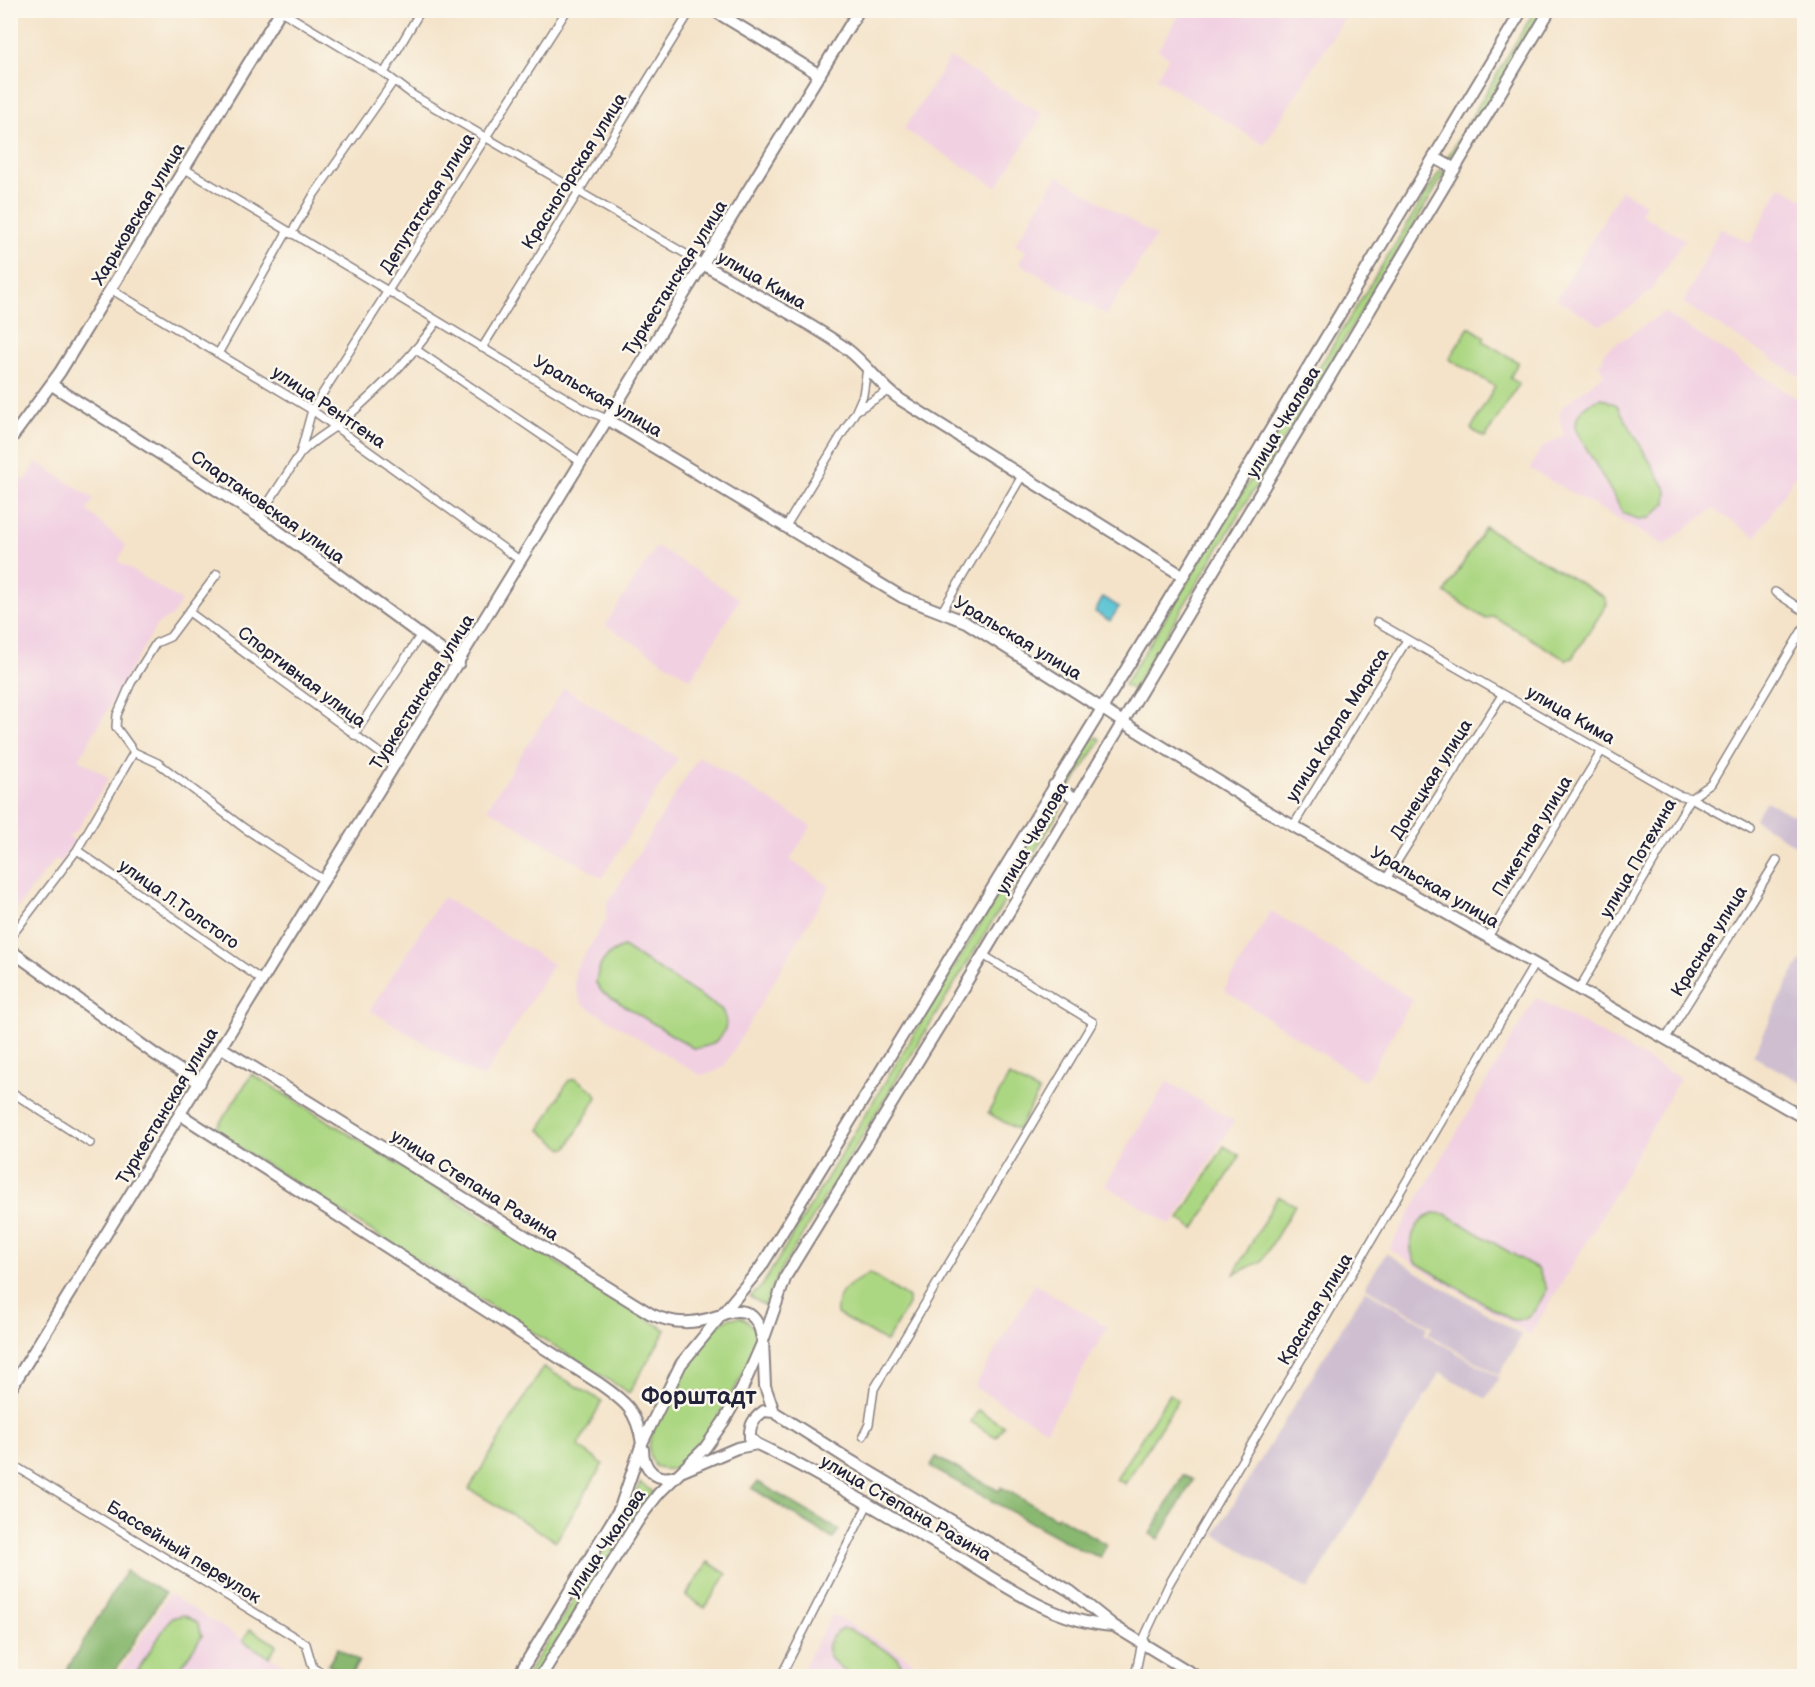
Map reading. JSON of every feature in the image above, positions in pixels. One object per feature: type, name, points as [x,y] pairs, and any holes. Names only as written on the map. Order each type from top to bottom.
[{"type":"main road","points":[[713,10],[820,75]]},
{"type":"main road","name":"Туркестанская улица","points":[[10,1390],[859,10]]},
{"type":"main road","name":"улица Чкалова","points":[[519,1677],[620,1508],[642,1443],[681,1364],[718,1316],[760,1268],[1183,576],[1522,10]]},
{"type":"main road","name":"улица Чкалова","points":[[541,1677],[639,1519],[659,1493],[681,1473],[724,1421],[742,1389],[763,1341],[786,1276],[983,955],[1121,721],[1550,10]]},
{"type":"main road","name":"Харьковская улица","points":[[10,441],[19,432],[52,385],[112,290],[281,11]]},
{"type":"main road","points":[[1435,158],[1455,169]]},
{"type":"main road","name":"улица Кима","points":[[703,264],[850,351],[888,391],[1183,576]]},
{"type":"main road","name":"Спартаковская улица","points":[[52,385],[259,517],[459,663]]},
{"type":"main road","name":"Уральская улица","points":[[607,419],[902,597],[966,622],[1121,721],[1293,826],[1804,1118]]},
{"type":"main road","points":[[1054,785],[1075,798]]},
{"type":"main road","points":[[10,950],[156,1055],[200,1083]]},
{"type":"main road","name":"улица Степана Разина","points":[[222,1048],[634,1305],[662,1319],[680,1324],[702,1321],[739,1309],[757,1319],[763,1341]]},
{"type":"main road","points":[[181,1115],[600,1384],[629,1406],[638,1420],[643,1457],[650,1471],[662,1478],[681,1473],[722,1454],[757,1444]]},
{"type":"main road","points":[[757,1444],[750,1438],[749,1430],[754,1418],[764,1411],[774,1412],[765,1386],[763,1341]]},
{"type":"main road","name":"улица Степана Разина","points":[[774,1412],[1070,1591],[1114,1626],[1196,1677]]},
{"type":"main road","name":"улица Степана Разина","points":[[757,1444],[868,1504],[1055,1614],[1090,1625],[1114,1626]]},
{"type":"street","points":[[384,73],[421,10]]},
{"type":"street","name":"Депутатская улица","points":[[312,410],[567,10]]},
{"type":"street","name":"Красногорская улица","points":[[482,348],[690,10]]},
{"type":"street","name":"улица Кима","points":[[281,11],[486,138],[703,264]]},
{"type":"street","points":[[219,352],[289,233],[393,82]]},
{"type":"street","name":"Уральская улица","points":[[185,169],[437,322],[586,410],[607,419]]},
{"type":"street","name":"улица Рентгена","points":[[112,290],[219,352],[312,410],[521,561]]},
{"type":"street","points":[[259,517],[300,454],[317,436],[335,427],[415,349],[437,322]]},
{"type":"street","points":[[415,349],[581,462]]},
{"type":"street","points":[[786,526],[856,411],[863,395],[867,368]]},
{"type":"street","points":[[856,411],[888,391]]},
{"type":"street","points":[[300,454],[312,410]]},
{"type":"street","points":[[942,611],[1022,476]]},
{"type":"street","points":[[217,574],[170,637],[156,643],[131,683],[117,715],[116,727],[134,752],[158,763],[244,828],[325,881]]},
{"type":"street","points":[[1775,592],[1804,611]]},
{"type":"street","name":"Спортивная улица","points":[[189,612],[396,765]]},
{"type":"street","name":"улица Кима","points":[[1377,622],[1601,752],[1678,795],[1691,798],[1751,831]]},
{"type":"street","name":"улица Потехина","points":[[1579,989],[1691,798],[1711,784],[1804,627]]},
{"type":"street","points":[[354,735],[420,636]]},
{"type":"street","name":"улица Карла Маркса","points":[[1293,826],[1407,640]]},
{"type":"street","name":"Донецкая улица","points":[[1386,879],[1502,695]]},
{"type":"street","points":[[10,938],[77,850],[134,752]]},
{"type":"street","name":"Пикетная улица","points":[[1488,937],[1601,752]]},
{"type":"street","name":"улица Л.Толстого","points":[[77,850],[263,981]]},
{"type":"street","name":"Красная улица","points":[[1666,1038],[1777,860]]},
{"type":"street","points":[[863,1436],[869,1424],[873,1389],[1093,1022],[983,955]]},
{"type":"street","name":"Красная улица","points":[[1135,1677],[1142,1642],[1169,1584],[1535,963]]},
{"type":"street","points":[[10,1091],[90,1143]]},
{"type":"street","name":"Бассейный переулок","points":[[10,1463],[306,1644],[313,1668],[328,1677]]},
{"type":"street","points":[[781,1677],[868,1504]]},
{"type":"shaded area","points":[[1182,11],[1349,11],[1264,145],[1156,78],[1169,57],[1158,50]]},
{"type":"shaded area","points":[[950,58],[1043,114],[997,187],[904,129]]},
{"type":"shaded area","points":[[1058,176],[1156,236],[1106,315],[1019,263],[1026,251],[1015,244]]},
{"type":"shaded area","points":[[1780,186],[1804,200],[1804,379],[1683,303],[1720,228],[1751,243]]},
{"type":"shaded area","points":[[1621,190],[1645,204],[1640,214],[1685,239],[1651,290],[1633,306],[1600,325],[1557,299]]},
{"type":"shaded area","points":[[1664,312],[1804,403],[1804,462],[1756,537],[1713,509],[1664,545],[1530,469],[1541,448],[1564,435],[1559,417],[1562,407],[1604,374],[1598,363],[1602,361],[1605,351]]},
{"type":"shaded area","points":[[37,462],[94,499],[87,510],[126,546],[118,561],[181,601],[172,616],[157,624],[79,759],[109,778],[77,830],[68,837],[74,841],[61,862],[55,859],[11,916],[11,473],[25,481]]},
{"type":"shaded area","points":[[657,546],[740,599],[691,679],[605,625]]},
{"type":"shaded area","points":[[564,688],[678,758],[602,878],[487,808]]},
{"type":"shaded area","points":[[699,756],[811,826],[790,860],[830,886],[724,1066],[715,1072],[700,1075],[582,1004],[575,986],[575,970],[606,920],[607,904]]},
{"type":"shaded area","points":[[1804,797],[1804,851],[1754,819],[1766,801],[1793,815]]},
{"type":"shaded area","points":[[443,897],[553,964],[483,1079],[370,1010]]},
{"type":"shaded area","points":[[1271,911],[1349,959],[1348,962],[1350,960],[1413,999],[1365,1081],[1224,990]]},
{"type":"shaded area","points":[[1804,956],[1804,1084],[1753,1056],[1789,980]]},
{"type":"shaded area","points":[[1536,997],[1680,1078],[1595,1228],[1530,1335],[1389,1249]]},
{"type":"shaded area","points":[[1167,1081],[1234,1121],[1172,1225],[1105,1185]]},
{"type":"shaded area","points":[[1386,1253],[1522,1335],[1499,1375],[1428,1334],[1432,1326],[1365,1287]]},
{"type":"shaded area","points":[[1035,1284],[1108,1327],[1047,1430],[974,1387]]},
{"type":"shaded area","points":[[1365,1290],[1428,1326],[1424,1334],[1499,1377],[1486,1399],[1440,1372],[1308,1590],[1215,1534]]},
{"type":"shaded area","points":[[169,1594],[297,1673],[295,1676],[117,1676]]},
{"type":"shaded area","points":[[832,1614],[913,1661],[904,1676],[799,1676]]},
{"type":"green space","points":[[1535,10],[1542,11],[1453,159],[1448,157]]},
{"type":"green space","points":[[1440,171],[1445,173],[1133,690],[1124,685]]},
{"type":"green space","points":[[1469,327],[1485,337],[1483,341],[1518,362],[1510,378],[1519,384],[1485,438],[1471,429],[1495,386],[1449,359]]},
{"type":"green space","points":[[1602,398],[1617,405],[1667,491],[1666,503],[1650,518],[1638,519],[1624,514],[1576,430],[1577,418],[1582,410],[1590,403]]},
{"type":"green space","points":[[1485,527],[1604,597],[1607,604],[1572,658],[1566,660],[1493,616],[1486,619],[1445,593]]},
{"type":"green space","points":[[1097,737],[1101,740],[1069,789],[1064,783],[1087,744]]},
{"type":"green space","points":[[1058,795],[1066,800],[781,1270],[769,1294],[766,1306],[750,1297],[762,1286]]},
{"type":"green space","points":[[623,947],[721,1009],[726,1024],[720,1037],[709,1045],[693,1048],[602,992],[596,983],[601,965],[607,956]]},
{"type":"green space","points":[[252,1074],[666,1330],[629,1393],[214,1132]]},
{"type":"green space","points":[[1009,1076],[1039,1092],[1018,1130],[988,1113]]},
{"type":"green space","points":[[575,1078],[594,1091],[597,1097],[568,1147],[563,1149],[540,1130],[568,1081]]},
{"type":"green space","points":[[1224,1146],[1240,1156],[1194,1229],[1179,1219]]},
{"type":"green space","points":[[1278,1196],[1295,1205],[1262,1261],[1234,1274]]},
{"type":"green space","points":[[1433,1213],[1445,1214],[1538,1269],[1547,1289],[1530,1315],[1519,1320],[1512,1320],[1415,1262],[1411,1248],[1413,1234],[1420,1222]]},
{"type":"green space","points":[[870,1273],[908,1298],[908,1305],[886,1342],[837,1314],[837,1306],[842,1293],[851,1284]]},
{"type":"green space","points":[[741,1317],[752,1325],[756,1339],[747,1366],[737,1385],[712,1426],[688,1458],[674,1469],[656,1467],[650,1455],[650,1441],[669,1395],[691,1358],[713,1329],[725,1320]]},
{"type":"green space","points":[[543,1367],[602,1401],[578,1446],[603,1464],[556,1541],[469,1489]]},
{"type":"green space","points":[[1169,1394],[1178,1400],[1125,1484],[1116,1479]]},
{"type":"green space","points":[[978,1410],[1004,1426],[996,1437],[971,1422]]},
{"type":"green space","points":[[936,1457],[999,1491],[1001,1487],[1056,1518],[1058,1516],[1107,1545],[1100,1557],[1081,1550],[930,1467]]},
{"type":"green space","points":[[1183,1475],[1193,1480],[1159,1539],[1150,1534]]},
{"type":"green space","points":[[758,1482],[839,1530],[833,1539],[752,1488]]},
{"type":"green space","points":[[640,1483],[653,1492],[632,1520],[536,1676],[526,1676],[621,1524]]},
{"type":"green space","points":[[708,1562],[727,1574],[705,1608],[686,1596]]},
{"type":"green space","points":[[126,1571],[165,1593],[112,1676],[63,1676]]},
{"type":"green space","points":[[184,1615],[198,1623],[202,1636],[175,1676],[136,1676],[135,1674],[171,1618]]},
{"type":"green space","points":[[250,1629],[277,1645],[269,1657],[243,1641]]},
{"type":"green space","points":[[843,1629],[850,1630],[896,1656],[901,1664],[899,1676],[864,1677],[842,1669],[830,1657],[828,1650],[829,1643],[834,1636]]},
{"type":"green space","points":[[338,1648],[359,1661],[350,1676],[328,1665]]},
{"type":"water","points":[[1103,597],[1119,607],[1110,621],[1095,612]]},
{"type":"district","name":"Форштадт","points":[[699,1396]]}]
